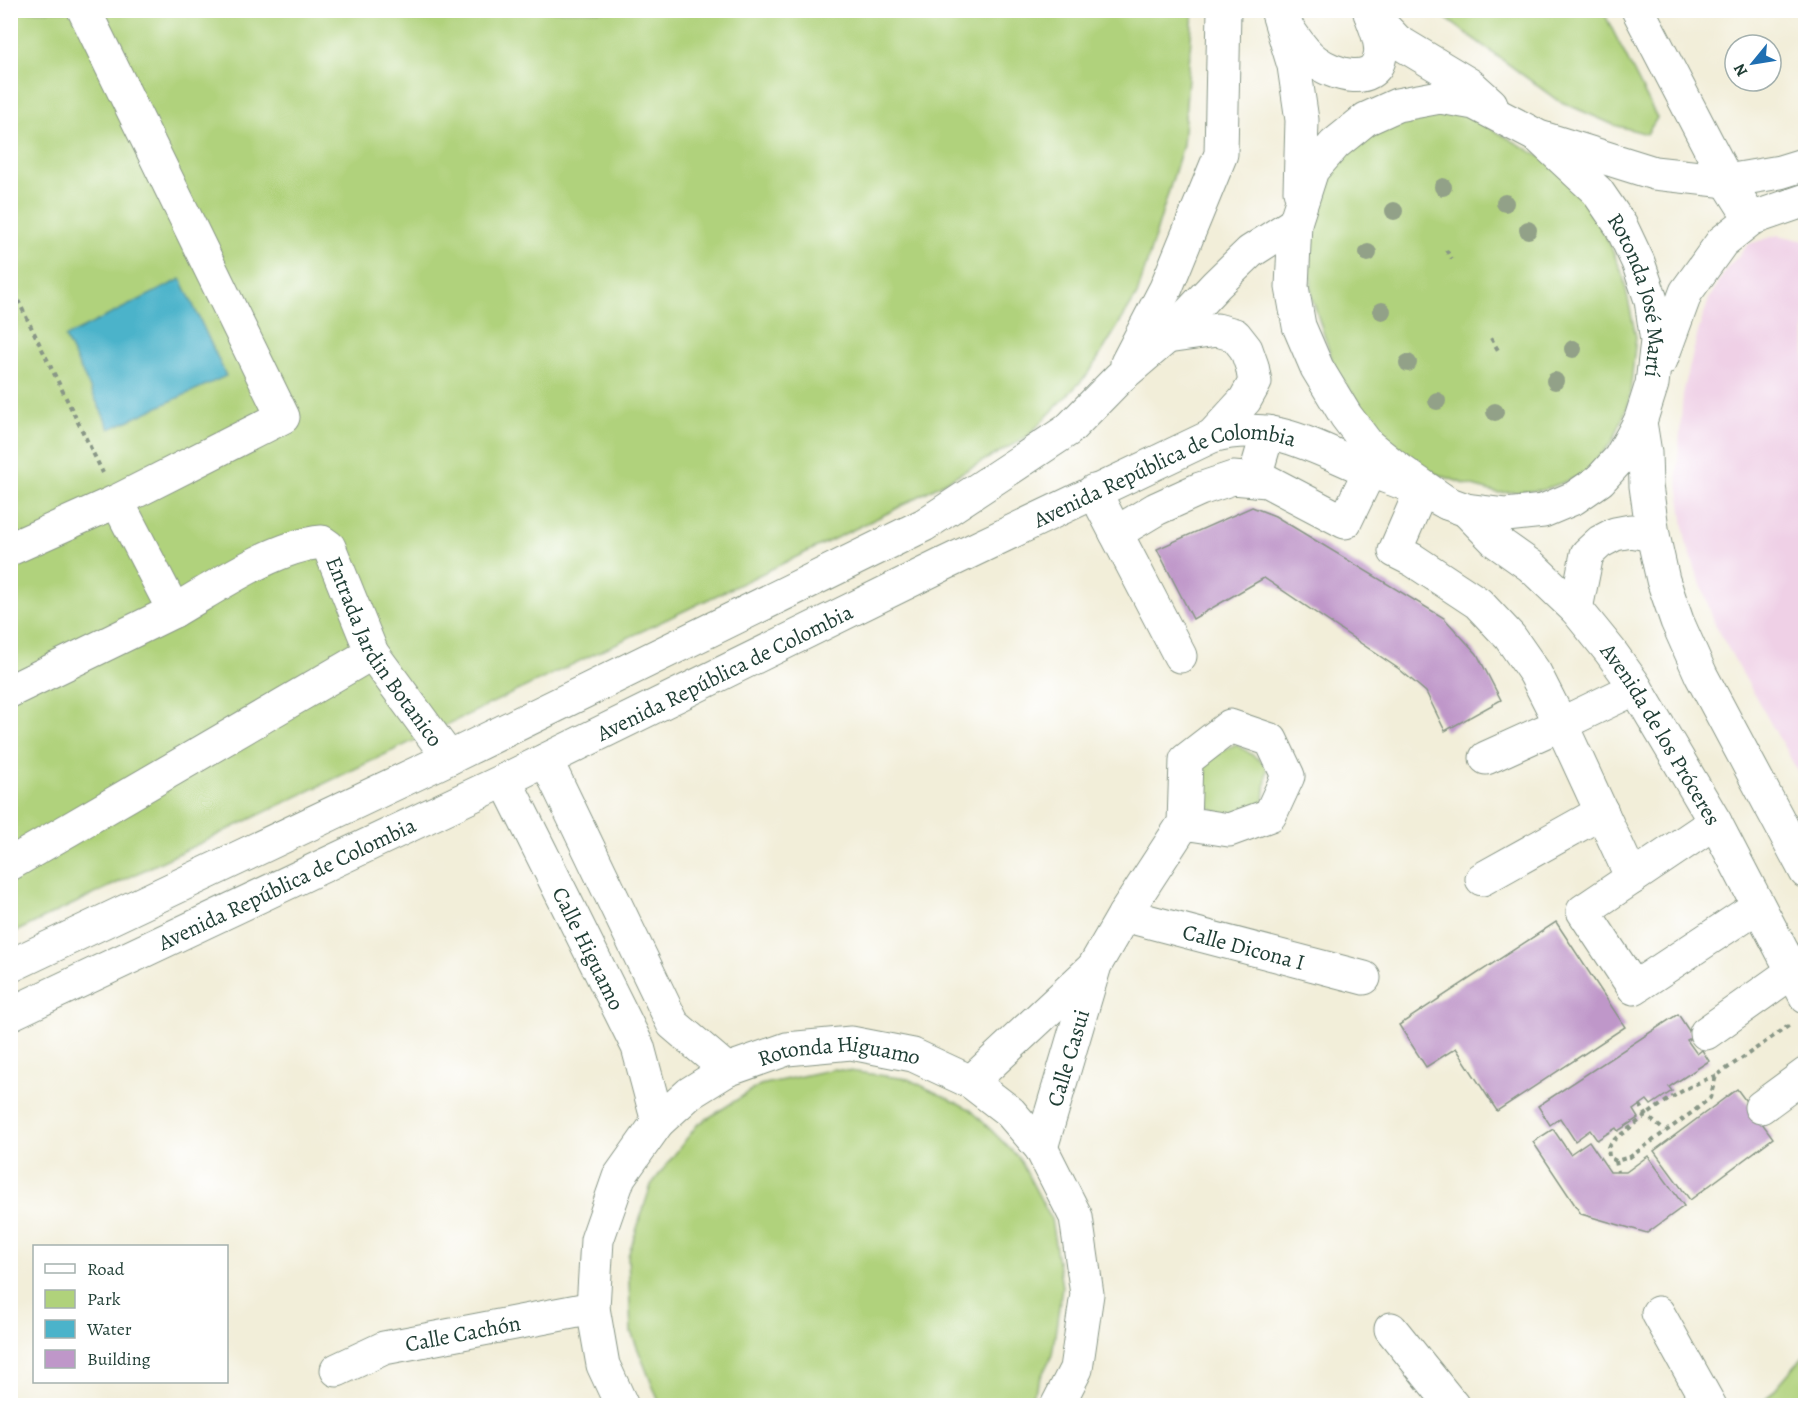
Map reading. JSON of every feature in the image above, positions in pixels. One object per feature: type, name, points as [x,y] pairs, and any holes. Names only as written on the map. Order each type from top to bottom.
[{"type":"main road","points":[[10,549],[117,501],[283,417],[84,10]]},
{"type":"main road","points":[[1119,378],[1166,288],[1221,154],[1224,10]]},
{"type":"main road","points":[[1638,10],[1727,181],[1751,219]]},
{"type":"main road","points":[[1279,14],[1300,46],[1314,61],[1335,73],[1352,76],[1368,73],[1377,66],[1381,54],[1380,40],[1369,13]]},
{"type":"main road","points":[[1369,13],[1397,41],[1470,85],[1505,118]]},
{"type":"main road","points":[[1279,14],[1294,66],[1302,120],[1297,215]]},
{"type":"main road","name":"Rotonda José Martí","points":[[1440,97],[1474,103],[1539,136],[1597,190],[1621,226],[1638,262],[1651,300],[1657,341],[1652,384],[1640,422],[1620,458],[1600,480],[1574,498],[1543,511],[1506,515],[1445,501],[1368,445],[1346,416],[1317,368],[1299,326],[1292,287],[1297,215],[1312,170],[1335,144],[1366,119],[1396,105],[1440,97]]},
{"type":"main road","points":[[1539,136],[1654,173],[1727,181],[1806,164]]},
{"type":"main road","points":[[1652,384],[1686,292],[1722,242],[1751,219],[1806,200]]},
{"type":"main road","name":"Avenida República de Colombia","points":[[10,966],[449,758],[924,525],[1068,430],[1119,378],[1167,337],[1250,252],[1297,215]]},
{"type":"main road","points":[[1167,337],[1217,330],[1235,335],[1246,350],[1255,382],[1245,400],[1212,436]]},
{"type":"main road","points":[[1640,422],[1653,535],[1663,580],[1677,621],[1701,675],[1806,872]]},
{"type":"main road","name":"Avenida República de Colombia","points":[[10,1014],[505,780],[1094,491],[1212,436],[1231,431],[1283,434],[1318,446],[1445,501]]},
{"type":"main road","points":[[1254,480],[1268,432]]},
{"type":"main road","points":[[1116,533],[1156,509],[1200,489],[1233,478],[1267,481],[1345,522],[1370,470]]},
{"type":"main road","points":[[1094,491],[1180,656]]},
{"type":"main road","points":[[10,691],[174,611],[117,501]]},
{"type":"main road","points":[[1445,501],[1395,551],[1413,560],[1478,603],[1510,637],[1535,673],[1561,724],[1632,878]]},
{"type":"main road","name":"Avenida de los Próceres","points":[[1445,501],[1531,566],[1575,609],[1610,651],[1636,688],[1715,822],[1758,906],[1798,996]]},
{"type":"main road","points":[[1575,609],[1587,554],[1593,548],[1615,534],[1631,531],[1653,535]]},
{"type":"main road","name":"Entrada Jardin Botanico","points":[[174,611],[249,567],[309,543],[322,542],[328,547],[372,653],[449,758]]},
{"type":"main road","points":[[10,864],[372,653]]},
{"type":"main road","points":[[1486,758],[1636,688]]},
{"type":"main road","name":"Calle Higuamo","points":[[546,760],[673,1024],[727,1070]]},
{"type":"main road","name":"Calle Higuamo","points":[[505,780],[638,1047],[658,1122]]},
{"type":"main road","points":[[1482,879],[1602,812]]},
{"type":"main road","points":[[1715,822],[1583,911],[1634,988],[1758,906]]},
{"type":"main road","name":"Calle Casui","points":[[1041,1148],[1095,965],[1124,915],[1184,823]]},
{"type":"main road","name":"Calle Dicona I","points":[[1124,915],[1364,978]]},
{"type":"main road","name":"Calle Casui","points":[[971,1082],[1095,965]]},
{"type":"main road","points":[[1706,1033],[1798,996]]},
{"type":"main road","name":"Rotonda Higuamo","points":[[622,1406],[603,1365],[593,1308],[597,1240],[620,1177],[658,1122],[690,1093],[727,1070],[787,1049],[851,1043],[913,1055],[971,1082],[1010,1112],[1041,1148],[1076,1218],[1088,1294],[1076,1370],[1058,1406]]},
{"type":"main road","points":[[1761,1107],[1806,1074]]},
{"type":"main road","name":"Calle Cachón","points":[[337,1370],[384,1348],[593,1308]]},
{"type":"main road","points":[[1658,1313],[1710,1406]]},
{"type":"main road","points":[[1391,1329],[1453,1406]]},
{"type":"path","points":[[1446,250],[1452,259]]},
{"type":"path","points":[[10,284],[117,501]]},
{"type":"path","points":[[1491,338],[1498,350]]},
{"type":"path","points":[[1716,1076],[1710,1098],[1694,1111],[1630,1157],[1616,1161],[1609,1157],[1608,1147],[1616,1138],[1684,1090],[1716,1076],[1798,996]]},
{"type":"path","points":[[1640,1105],[1647,1116],[1665,1131]]},
{"type":"path","points":[[1694,1111],[1697,1119]]},
{"type":"path","points":[[1616,1161],[1618,1172]]},
{"type":"shaded area","points":[[1778,235],[1805,241],[1805,784],[1715,625],[1686,542],[1677,473],[1683,394],[1698,332],[1709,299],[1727,268],[1749,244]]},
{"type":"green space","points":[[11,11],[1193,11],[1183,145],[1137,295],[1089,373],[1027,437],[892,511],[11,934]]},
{"type":"green space","points":[[1436,11],[1603,11],[1657,118],[1647,134],[1614,125],[1557,100]]},
{"type":"green space","points":[[1464,113],[1564,170],[1597,215],[1623,275],[1636,337],[1629,403],[1613,441],[1583,475],[1543,490],[1498,493],[1465,484],[1428,471],[1398,448],[1374,426],[1335,369],[1312,298],[1311,231],[1321,197],[1336,168],[1355,145],[1381,128],[1420,115]]},
{"type":"green space","points":[[1236,744],[1267,765],[1264,803],[1229,819],[1196,799],[1201,762]]},
{"type":"green space","points":[[834,1069],[908,1079],[970,1109],[1019,1158],[1051,1219],[1062,1287],[1052,1355],[1027,1405],[662,1406],[659,1402],[631,1332],[628,1256],[651,1185],[697,1125],[760,1085]]},
{"type":"green space","points":[[1805,1354],[1805,1405],[1761,1405]]},
{"type":"water","points":[[181,279],[226,376],[110,429],[65,337]]},
{"type":"building","points":[[1252,507],[1275,516],[1444,618],[1477,654],[1501,700],[1445,731],[1426,692],[1399,669],[1264,578],[1193,619],[1157,549]]},
{"type":"building","points":[[1556,922],[1625,1027],[1497,1111],[1456,1048],[1426,1067],[1399,1025]]},
{"type":"building","points":[[1678,1014],[1693,1037],[1687,1040],[1697,1054],[1702,1050],[1709,1061],[1669,1087],[1672,1091],[1651,1105],[1647,1100],[1633,1110],[1638,1118],[1618,1131],[1616,1128],[1597,1140],[1590,1130],[1575,1141],[1560,1118],[1550,1125],[1538,1106]]},
{"type":"building","points":[[1737,1089],[1773,1138],[1690,1200],[1654,1151]]},
{"type":"building","points":[[1553,1129],[1570,1154],[1589,1141],[1610,1172],[1626,1172],[1648,1156],[1684,1206],[1647,1233],[1581,1214],[1533,1142]]}]
